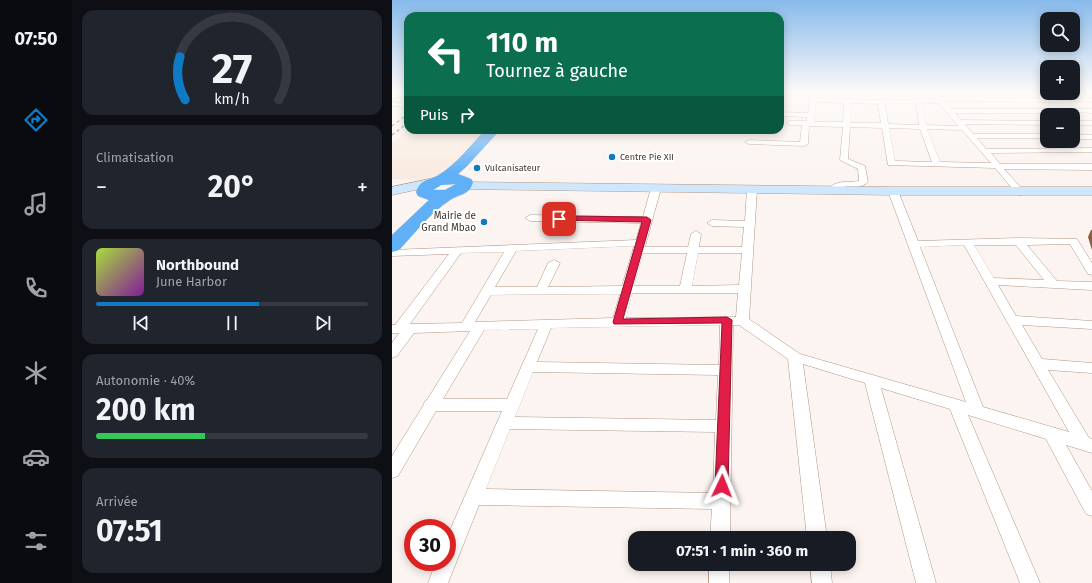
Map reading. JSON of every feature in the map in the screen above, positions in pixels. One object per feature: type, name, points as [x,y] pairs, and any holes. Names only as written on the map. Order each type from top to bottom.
[{"type":"highway","points":[[392,246],[431,206],[443,187],[462,163],[489,134]]},
{"type":"highway","points":[[392,233],[420,205],[469,164],[497,134]]},
{"type":"street","points":[[748,142],[804,144],[810,118]]},
{"type":"street","points":[[832,190],[837,184],[841,183],[858,184],[864,182],[862,168],[844,160],[846,147],[846,118]]},
{"type":"street","points":[[883,118],[892,162],[998,166],[1092,167]]},
{"type":"street","points":[[922,118],[923,127],[937,164]]},
{"type":"street","points":[[956,118],[1020,192]]},
{"type":"street","points":[[1032,118],[1038,123]]},
{"type":"street","points":[[790,123],[923,127],[1038,123]]},
{"type":"street","points":[[1080,123],[1092,123]]},
{"type":"street","points":[[972,136],[1040,136]]},
{"type":"street","points":[[1080,136],[1092,137]]},
{"type":"street","points":[[1069,148],[1092,167]]},
{"type":"street","points":[[984,151],[1092,150]]},
{"type":"street","points":[[392,192],[443,187],[1020,192],[1092,191]]},
{"type":"street","points":[[618,322],[656,188]]},
{"type":"street","points":[[720,531],[725,370],[734,320],[744,289],[752,189]]},
{"type":"street","points":[[893,191],[977,411]]},
{"type":"street","points":[[530,218],[647,220]]},
{"type":"street","points":[[712,223],[750,224]]},
{"type":"street","points":[[685,289],[696,234]]},
{"type":"street","points":[[1019,241],[1053,284]]},
{"type":"street","points":[[914,244],[1072,241],[1092,272]]},
{"type":"street","points":[[967,242],[1038,364],[1088,445]]},
{"type":"street","points":[[392,253],[512,248],[639,246],[693,250],[748,250]]},
{"type":"street","points":[[393,469],[430,405],[472,327],[487,291],[512,248]]},
{"type":"street","points":[[392,353],[400,328],[458,250]]},
{"type":"street","points":[[541,290],[554,263]]},
{"type":"street","points":[[990,281],[1092,286]]},
{"type":"street","points":[[487,291],[744,289]]},
{"type":"street","points":[[400,328],[734,320],[795,357],[1088,445]]},
{"type":"street","points":[[1013,320],[1092,325]]},
{"type":"street","points":[[456,539],[546,325]]},
{"type":"street","points":[[795,357],[816,531]]},
{"type":"street","points":[[1038,364],[1092,368]]},
{"type":"street","points":[[528,367],[725,370]]},
{"type":"street","points":[[871,379],[926,583]]},
{"type":"street","points":[[430,405],[512,405]]},
{"type":"street","points":[[956,405],[1030,583]]},
{"type":"street","points":[[505,423],[724,426]]},
{"type":"street","points":[[1052,434],[1092,508]]},
{"type":"street","points":[[474,496],[721,501]]},
{"type":"street","points":[[438,583],[443,571]]},
{"type":"street","points":[[719,583],[720,571]]},
{"type":"street","points":[[821,571],[822,583]]},
{"type":"shaded area","points":[[404,133],[482,134],[451,167],[438,175],[421,180],[392,179],[392,143]]},
{"type":"railway","points":[[392,126],[402,118]]},
{"type":"railway","points":[[392,135],[404,126]]},
{"type":"place","name":"Centre Pie XII","points":[[612,157]]},
{"type":"place","name":"Vulcanisateur","points":[[477,168]]},
{"type":"place","name":"Mairie de Grand Mbao","points":[[484,222]]},
{"type":"route","points":[[559,219],[647,220],[618,322],[727,320],[722,486]]}]
